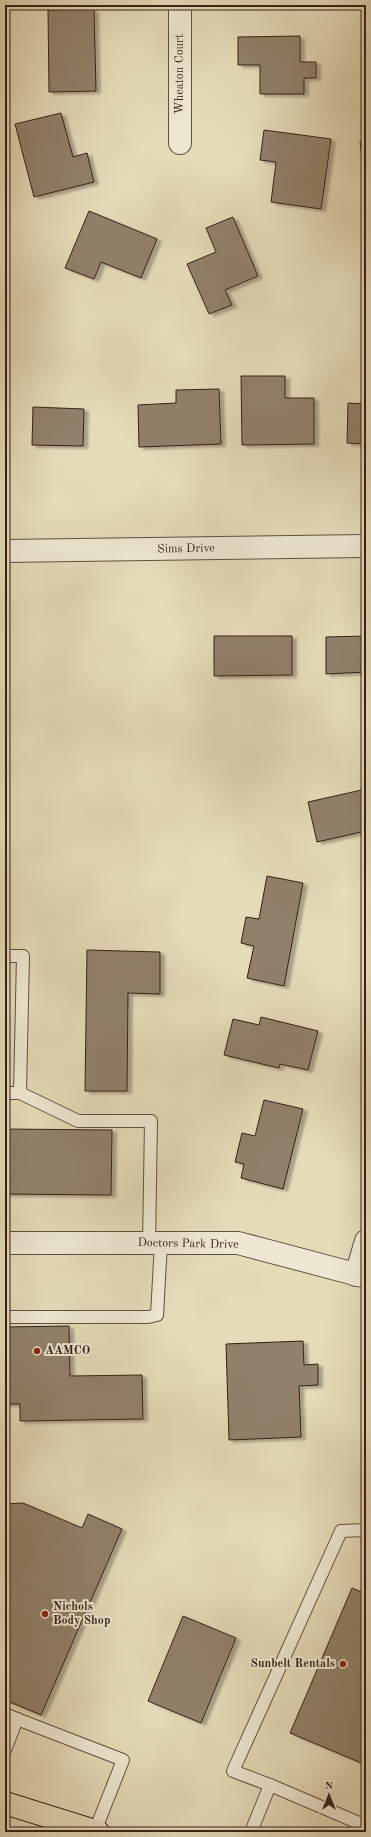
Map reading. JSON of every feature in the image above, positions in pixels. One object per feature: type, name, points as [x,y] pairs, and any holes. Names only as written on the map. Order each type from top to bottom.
[{"type":"main road","points":[[5,1802],[96,1832]]},
{"type":"street","name":"Wheaton Court","points":[[180,5],[180,144]]},
{"type":"street","name":"Sims Drive","points":[[5,552],[366,546]]},
{"type":"street","points":[[361,1276],[366,1241]]},
{"type":"street","name":"Doctors Park Drive","points":[[5,1243],[238,1243],[361,1276]]},
{"type":"lane","points":[[5,956],[23,956],[20,1093]]},
{"type":"lane","points":[[5,1092],[20,1093],[78,1121],[151,1121],[157,1315],[148,1317],[5,1317]]},
{"type":"lane","points":[[366,1530],[341,1531],[233,1771],[270,1785],[366,1826]]},
{"type":"lane","points":[[5,1714],[123,1760],[96,1832]]},
{"type":"lane","points":[[5,1750],[17,1719]]},
{"type":"lane","points":[[251,1832],[270,1785]]},
{"type":"building","points":[[94,9],[96,91],[49,92],[48,10]]},
{"type":"building","points":[[300,36],[300,62],[316,62],[316,78],[304,78],[304,94],[260,94],[260,65],[238,65],[238,37]]},
{"type":"building","points":[[61,113],[73,157],[87,153],[94,182],[34,197],[15,124]]},
{"type":"building","points":[[264,130],[331,139],[321,209],[271,202],[276,162],[260,160]]},
{"type":"building","points":[[366,141],[366,187],[360,142]]},
{"type":"building","points":[[89,211],[157,239],[141,278],[101,262],[94,279],[65,268]]},
{"type":"building","points":[[233,217],[258,276],[225,290],[232,305],[209,314],[187,264],[216,252],[206,228]]},
{"type":"building","points":[[241,376],[285,376],[285,398],[314,398],[314,444],[242,445]]},
{"type":"building","points":[[219,389],[221,444],[139,447],[138,405],[176,403],[176,390]]},
{"type":"building","points":[[348,403],[366,404],[366,444],[347,443]]},
{"type":"building","points":[[33,407],[84,409],[83,446],[32,445]]},
{"type":"building","points":[[214,636],[292,636],[292,675],[214,676]]},
{"type":"building","points":[[366,636],[366,672],[326,674],[326,637]]},
{"type":"building","points":[[366,789],[366,831],[317,842],[308,802]]},
{"type":"building","points":[[267,876],[303,883],[284,986],[247,978],[254,946],[241,943],[246,917],[259,919]]},
{"type":"building","points":[[87,950],[160,952],[160,994],[128,993],[127,1091],[85,1091]]},
{"type":"building","points":[[261,1017],[318,1031],[308,1070],[280,1064],[279,1068],[224,1055],[233,1019],[259,1025]]},
{"type":"building","points":[[264,1100],[303,1109],[283,1189],[241,1178],[244,1164],[235,1162],[242,1133],[255,1136]]},
{"type":"building","points":[[5,1129],[112,1130],[111,1195],[5,1194]]},
{"type":"building","name":"AAMCO","points":[[69,1326],[70,1376],[142,1375],[143,1419],[20,1421],[20,1404],[5,1404],[5,1327]]},
{"type":"building","points":[[303,1341],[304,1365],[318,1364],[318,1385],[299,1386],[301,1437],[229,1440],[226,1344]]},
{"type":"building","name":"Nichols Body Shop","points":[[23,1503],[82,1528],[88,1514],[122,1529],[41,1715],[5,1700],[5,1504]]},
{"type":"building","name":"Sunbelt Rentals","points":[[352,1588],[366,1594],[366,1765],[290,1733]]},
{"type":"building","points":[[183,1616],[236,1638],[201,1723],[148,1701]]},
{"type":"place","name":"AAMCO","points":[[37,1351]]},
{"type":"place","name":"Nichols Body Shop","points":[[45,1614]]},
{"type":"place","name":"Sunbelt Rentals","points":[[343,1664]]}]
